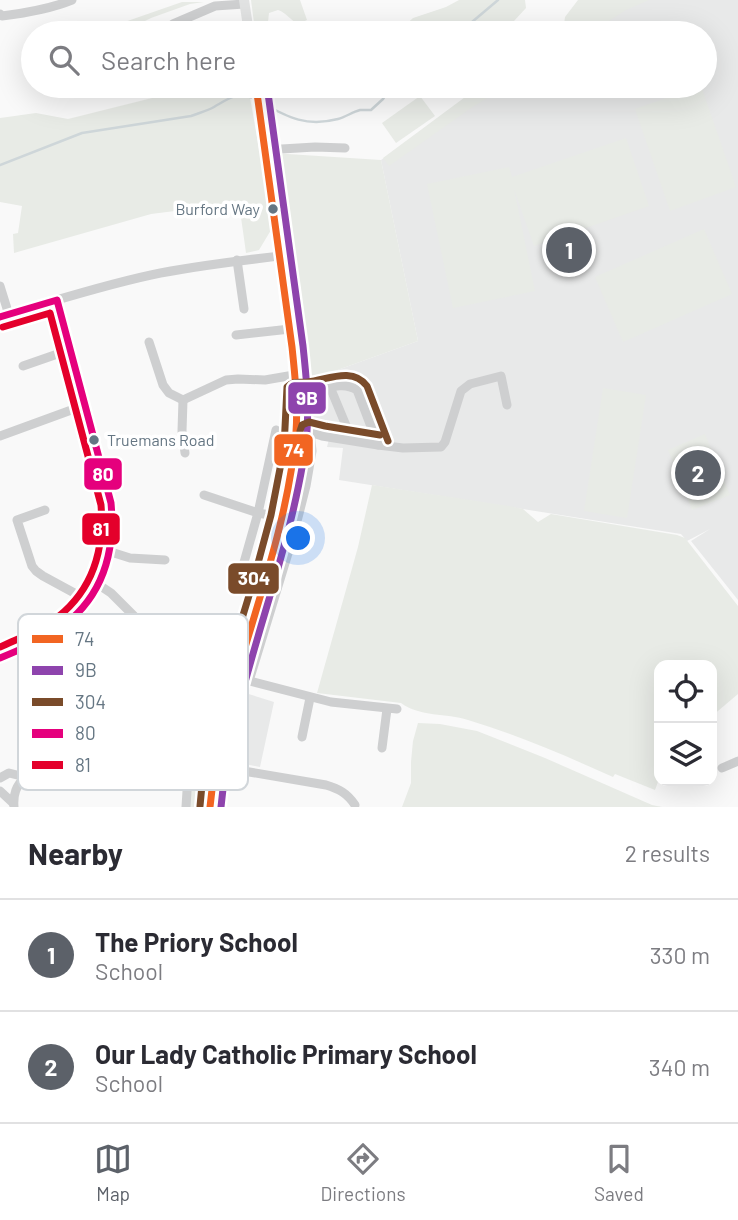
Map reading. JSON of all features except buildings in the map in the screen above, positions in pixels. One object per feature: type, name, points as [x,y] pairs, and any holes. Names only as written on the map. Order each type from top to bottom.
[{"type":"main road","points":[[244,2],[247,21]]},
{"type":"main road","points":[[248,631],[281,517],[296,424],[290,329],[258,98]]},
{"type":"street","points":[[0,14],[20,14],[72,0]]},
{"type":"street","points":[[180,21],[215,6],[244,2]]},
{"type":"street","points":[[265,150],[345,148]]},
{"type":"street","points":[[0,286],[5,316],[151,275],[280,256]]},
{"type":"street","points":[[237,261],[244,309]]},
{"type":"street","points":[[57,300],[111,503],[114,529],[111,552],[99,585],[89,601],[76,614]]},
{"type":"street","points":[[236,335],[290,329]]},
{"type":"street","points":[[149,342],[163,385],[169,393],[183,400]]},
{"type":"street","points":[[23,366],[69,350]]},
{"type":"street","points":[[183,400],[226,380],[265,380],[295,375]]},
{"type":"street","points":[[296,424],[322,436],[378,445],[441,447],[461,391],[470,384],[501,376],[507,405]]},
{"type":"street","points":[[296,392],[304,394],[340,385],[357,390],[378,445]]},
{"type":"street","points":[[330,387],[352,440]]},
{"type":"street","points":[[183,400],[182,431],[185,453]]},
{"type":"street","points":[[0,436],[85,405]]},
{"type":"street","points":[[241,573],[258,513],[276,430]]},
{"type":"street","points":[[310,432],[312,451],[306,486],[249,681],[310,698],[392,709],[382,748]]},
{"type":"street","points":[[294,449],[312,451]]},
{"type":"street","points":[[204,495],[258,513],[281,517]]},
{"type":"street","points":[[46,510],[17,520],[32,566],[43,576],[89,601]]},
{"type":"street","points":[[111,552],[130,558],[165,560]]},
{"type":"street","points":[[99,585],[131,614]]},
{"type":"street","points":[[0,658],[18,650]]},
{"type":"street","points":[[302,737],[310,698]]},
{"type":"street","points":[[722,768],[738,761]]},
{"type":"street","points":[[248,772],[326,785],[341,790],[355,805]]},
{"type":"street","points":[[0,778],[9,773],[18,775]]},
{"type":"street","points":[[14,805],[18,786]]},
{"type":"street","points":[[0,791],[14,805]]},
{"type":"shaded area","points":[[251,0],[300,0],[307,20],[294,21],[278,10],[269,13],[268,21],[254,21]]},
{"type":"shaded area","points":[[459,0],[525,0],[526,8],[514,21],[410,21]]},
{"type":"shaded area","points":[[578,0],[649,0],[609,21],[564,21]]},
{"type":"shaded area","points":[[643,0],[738,0],[738,600],[691,541],[710,529],[687,541],[681,534],[339,480],[343,448],[327,447],[329,439],[309,432],[307,381],[418,341],[381,160],[471,98],[717,98],[717,21],[598,21]]},
{"type":"shaded area","points":[[182,2],[204,2],[190,4],[145,21],[127,21]]},
{"type":"shaded area","points":[[152,98],[250,98],[261,151],[271,230],[259,250],[246,253],[239,203],[151,214],[14,253],[13,234],[18,233],[22,206],[0,202],[0,118],[36,113],[68,119]]},
{"type":"shaded area","points":[[417,98],[422,98],[435,116],[396,143],[382,123]]},
{"type":"shaded area","points":[[464,98],[487,98],[389,166],[383,158]]},
{"type":"shaded area","points":[[667,98],[705,98],[736,187],[670,211],[635,109]]},
{"type":"shaded area","points":[[626,138],[649,206],[534,246],[514,189],[535,291],[453,308],[427,184],[509,167],[512,177]]},
{"type":"shaded area","points":[[272,153],[381,160],[418,341],[307,381],[303,372]]},
{"type":"shaded area","points":[[704,229],[732,294],[623,342],[595,277]]},
{"type":"shaded area","points":[[603,388],[646,395],[627,518],[584,511]]},
{"type":"shaded area","points":[[705,434],[730,495],[692,510],[668,450]]},
{"type":"shaded area","points":[[372,485],[523,509],[538,522],[551,514],[685,538],[738,606],[738,694],[717,712],[717,660],[654,660],[655,790],[615,774],[613,777],[523,739],[468,720],[416,711],[401,703],[317,693],[358,547]]},
{"type":"shaded area","points":[[248,694],[274,702],[260,767],[248,765]]},
{"type":"shaded area","points":[[418,723],[477,731],[662,807],[402,807],[411,783],[413,741]]},
{"type":"shaded area","points":[[190,790],[204,790],[203,807],[189,807]]},
{"type":"waterway","points":[[473,21],[498,0]]},
{"type":"waterway","points":[[0,165],[82,133],[191,116],[231,98]]},
{"type":"waterway","points":[[262,103],[298,120],[317,122],[341,118],[360,110],[371,110],[384,98]]},
{"type":"transit line","name":"74","points":[[248,638],[280,527],[296,432],[292,347],[258,98]]},
{"type":"transit line","name":"9B","points":[[248,674],[293,511],[307,431],[303,346],[269,98]]},
{"type":"transit line","name":"80","points":[[0,317],[57,300],[111,503],[112,523],[107,561],[92,595],[76,614]]},
{"type":"transit line","name":"81","points":[[3,327],[50,313],[101,505],[102,524],[97,558],[84,589],[61,614]]},
{"type":"transit line","name":"304","points":[[243,614],[271,515],[284,448],[287,387],[294,383],[347,375],[361,380],[367,386],[388,441]]},
{"type":"transit line","name":"304","points":[[296,439],[300,439],[302,425],[309,422],[380,435]]},
{"type":"transit line","name":"81","points":[[0,647],[18,639]]},
{"type":"transit line","name":"80","points":[[0,658],[18,650]]},
{"type":"transit line","name":"304","points":[[200,806],[202,790]]},
{"type":"transit line","name":"74","points":[[210,807],[212,790]]},
{"type":"transit line","name":"9B","points":[[221,807],[223,790]]},
{"type":"place","name":"Burford Way","points":[[273,209]]},
{"type":"place","name":"The Priory School","points":[[569,250]]},
{"type":"place","name":"Truemans Road","points":[[94,440]]},
{"type":"place","name":"Our Lady Catholic Primary School","points":[[698,473]]}]
